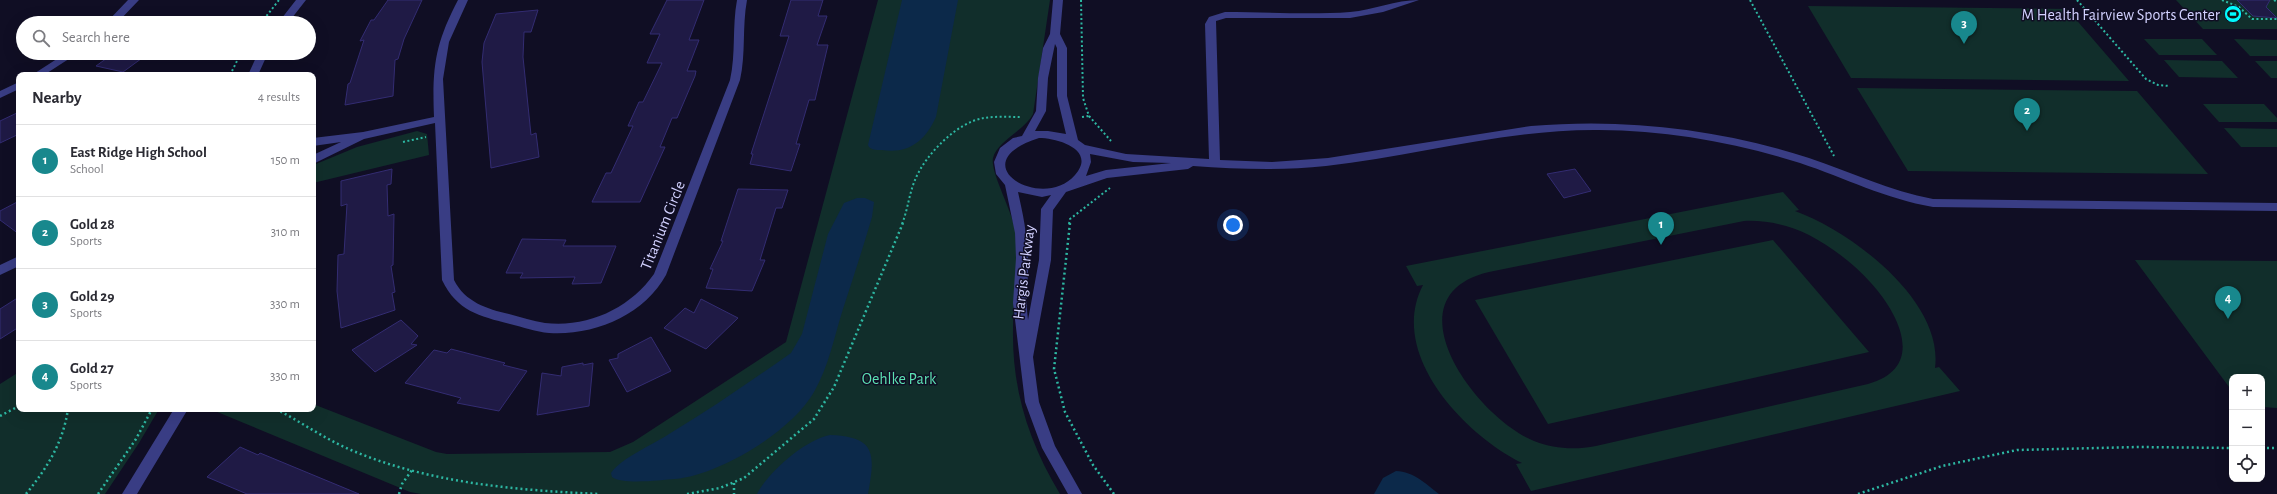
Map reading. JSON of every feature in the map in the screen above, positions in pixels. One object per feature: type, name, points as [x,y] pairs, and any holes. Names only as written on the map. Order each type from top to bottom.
[{"type":"street","points":[[118,16],[134,0]]},
{"type":"street","points":[[288,16],[301,0]]},
{"type":"street","name":"Titanium Circle","points":[[463,0],[451,23],[441,49],[438,79],[446,275],[454,292],[464,302],[476,310],[545,328],[572,327],[601,320],[637,301],[648,291],[660,275],[736,80],[740,56],[739,18],[742,0]]},
{"type":"street","points":[[1027,136],[1041,111],[1043,78],[1048,48],[1055,34],[1058,0]]},
{"type":"street","points":[[1215,163],[1210,24],[1212,19],[1224,15],[1350,15],[1380,10],[1414,0]]},
{"type":"street","points":[[1055,34],[1062,48],[1062,96],[1077,144],[1086,156],[1086,166],[1081,176],[1065,188]]},
{"type":"street","points":[[42,72],[62,60]]},
{"type":"street","points":[[254,72],[260,60]]},
{"type":"street","points":[[0,95],[16,87]]},
{"type":"street","points":[[316,142],[362,136],[439,119]]},
{"type":"street","points":[[1195,163],[1173,168],[1111,173],[1065,188],[1035,193],[1022,190],[1011,185],[1001,173],[1000,158],[1005,149],[1027,136],[1051,134],[1116,156],[1175,160],[1195,163],[1328,162],[1507,132],[1567,126],[1636,128],[1690,134],[1750,146],[1808,162],[1903,197],[1933,203],[2277,207]]},
{"type":"street","points":[[316,159],[362,136]]},
{"type":"street","name":"Hargis Parkway","points":[[1011,185],[1021,233],[1022,258],[1019,303],[1032,402],[1049,448],[1075,494]]},
{"type":"street","name":"Hargis Parkway","points":[[1026,362],[1045,260],[1047,209],[1065,188]]},
{"type":"street","points":[[0,271],[16,262]]},
{"type":"street","points":[[129,494],[179,412]]},
{"type":"path","points":[[266,16],[279,0]]},
{"type":"path","points":[[1082,0],[1081,90],[1084,106],[1089,116],[1114,145]]},
{"type":"path","points":[[1750,0],[1831,147],[1835,164],[1833,172]]},
{"type":"path","points":[[2077,0],[2146,79],[2158,85],[2170,86]]},
{"type":"path","points":[[2222,0],[2239,7],[2252,19],[2277,20]]},
{"type":"path","points":[[232,72],[238,60]]},
{"type":"path","points":[[687,494],[734,483],[750,474],[796,436],[814,419],[827,402],[904,218],[918,174],[926,160],[951,134],[971,121],[988,117],[1026,117]]},
{"type":"path","points":[[396,144],[417,139]]},
{"type":"path","points":[[1114,185],[1070,219],[1054,369],[1066,412],[1093,465],[1114,494]]},
{"type":"path","points":[[0,416],[16,408]]},
{"type":"path","points":[[26,494],[49,465],[61,443],[68,412]]},
{"type":"path","points":[[98,494],[136,438],[150,412]]},
{"type":"path","points":[[281,412],[350,450],[412,470],[451,478],[534,489],[598,494]]},
{"type":"path","points":[[1858,494],[1942,466],[2017,450],[2138,447],[2229,448]]},
{"type":"path","points":[[2265,448],[2277,448]]},
{"type":"path","points":[[399,494],[402,484],[412,470]]},
{"type":"path","points":[[734,483],[734,494]]},
{"type":"green space","name":"Oehlke Park","points":[[878,0],[1050,0],[1033,114],[1024,126],[1005,141],[995,152],[993,164],[1015,230],[1016,280],[1013,318],[1013,352],[1019,395],[1031,436],[1049,475],[1060,494],[421,494],[410,492],[217,412],[316,412],[316,405],[436,452],[447,454],[610,452],[633,442],[786,342]]},
{"type":"green space","name":"M Health Fairview Sports Center","points":[[2176,0],[2277,0],[2277,29],[2203,29]]},
{"type":"green space","points":[[1808,6],[2067,9],[2129,81],[1851,78]]},
{"type":"green space","points":[[2144,39],[2202,39],[2217,55],[2159,55]]},
{"type":"green space","points":[[2234,39],[2277,40],[2277,56],[2250,56]]},
{"type":"green space","points":[[2164,60],[2222,61],[2238,78],[2179,77]]},
{"type":"green space","points":[[2255,61],[2277,61],[2277,78],[2271,78]]},
{"type":"green space","points":[[1857,88],[2137,91],[2208,174],[1908,171]]},
{"type":"green space","points":[[2203,104],[2264,104],[2277,118],[2277,122],[2219,122]]},
{"type":"green space","points":[[2224,128],[2277,129],[2277,147],[2241,147]]},
{"type":"green space","points":[[417,131],[427,134],[429,155],[316,182],[316,164],[357,147]]},
{"type":"green space","points":[[1783,192],[1799,210],[1795,211],[1842,235],[1866,252],[1889,272],[1909,294],[1925,318],[1934,343],[1935,368],[1939,367],[1960,391],[1531,491],[1516,464],[1522,463],[1500,450],[1477,433],[1456,413],[1438,389],[1423,364],[1415,338],[1415,311],[1423,285],[1417,286],[1406,266]],"holes":[[[1744,221],[1761,221],[1794,228],[1826,245],[1857,269],[1882,296],[1898,325],[1902,340],[1902,353],[1897,366],[1886,376],[1868,384],[1596,446],[1565,448],[1542,444],[1511,428],[1488,408],[1467,383],[1451,356],[1443,330],[1445,305],[1459,285],[1489,272]]]},
{"type":"green space","points":[[1773,240],[1869,352],[1548,424],[1475,300]]},
{"type":"green space","points":[[2135,260],[2277,261],[2277,408],[2265,407],[2265,374],[2229,374],[2229,387]]},
{"type":"green space","points":[[16,374],[16,412],[157,412],[139,443],[105,494],[0,494],[0,384]]},
{"type":"water","points":[[902,0],[958,0],[936,117],[932,125],[921,139],[908,148],[892,151],[875,150],[870,148],[868,145]]},
{"type":"water","points":[[857,198],[865,198],[874,202],[872,217],[824,372],[814,392],[804,407],[772,436],[753,449],[713,469],[693,476],[675,479],[625,481],[612,477],[611,473],[622,462],[700,415],[791,353],[802,334],[828,234],[844,203]]},
{"type":"water","points":[[830,435],[845,436],[857,439],[865,444],[869,450],[872,468],[868,494],[757,494],[770,476],[789,458],[810,443]]},
{"type":"water","points":[[1396,471],[1408,473],[1414,476],[1439,494],[1374,494],[1383,478]]},
{"type":"building","points":[[388,0],[422,0],[404,39],[398,59],[395,60],[393,96],[345,105],[348,84],[350,83],[364,40],[360,41],[371,20],[374,20]]},
{"type":"building","points":[[667,0],[704,0],[689,40],[699,40],[687,71],[696,71],[695,76],[677,118],[672,118],[660,147],[665,147],[640,202],[592,202],[606,173],[611,173],[633,126],[628,126],[639,102],[643,102],[662,63],[647,63],[660,34],[650,34]]},
{"type":"building","points":[[791,0],[823,0],[818,16],[827,16],[817,45],[828,45],[815,100],[809,100],[796,144],[800,144],[791,171],[750,164],[753,154],[751,154],[789,36],[780,36]]},
{"type":"building","points":[[2237,0],[2270,0],[2266,7],[2277,18],[2253,16]]},
{"type":"building","points":[[538,10],[531,32],[524,32],[523,57],[531,135],[536,133],[539,157],[491,168],[482,62],[484,43],[496,14]]},
{"type":"building","points":[[104,60],[139,60],[123,72],[96,66]]},
{"type":"building","points":[[16,113],[16,135],[0,143],[0,121]]},
{"type":"building","points":[[392,169],[391,184],[387,185],[388,216],[394,214],[393,265],[391,266],[395,292],[392,293],[395,310],[341,328],[337,291],[338,255],[344,254],[347,204],[341,206],[341,181]]},
{"type":"building","points":[[1575,169],[1591,191],[1564,198],[1547,174]]},
{"type":"building","points":[[738,189],[788,190],[782,208],[776,208],[760,260],[765,260],[752,291],[706,288],[713,269],[710,269],[723,241],[721,241]]},
{"type":"building","points":[[16,203],[16,232],[0,220],[0,211]]},
{"type":"building","points":[[522,239],[566,240],[563,246],[616,246],[601,283],[572,284],[575,277],[520,278],[523,273],[506,273]]},
{"type":"building","points":[[16,299],[16,329],[0,339],[0,309]]},
{"type":"building","points":[[701,299],[738,318],[706,349],[664,328],[685,308],[694,313]]},
{"type":"building","points":[[401,320],[418,336],[411,344],[417,345],[375,372],[352,350]]},
{"type":"building","points":[[651,337],[671,371],[627,392],[609,360],[618,358],[618,354]]},
{"type":"building","points":[[451,349],[505,363],[503,365],[527,371],[499,411],[457,403],[461,398],[405,383],[434,350],[447,353]]},
{"type":"building","points":[[583,363],[583,365],[593,363],[589,406],[537,415],[542,373],[561,376],[562,367]]},
{"type":"building","points":[[240,447],[258,455],[260,453],[359,494],[247,494],[207,477]]},
{"type":"place","name":"M Health Fairview Sports Center","points":[[2233,14]]},
{"type":"place","name":"Gold 29","points":[[1964,44]]},
{"type":"place","name":"Gold 28","points":[[2027,131]]},
{"type":"place","name":"East Ridge High School","points":[[1661,245]]},
{"type":"place","name":"Gold 27","points":[[2228,319]]}]
